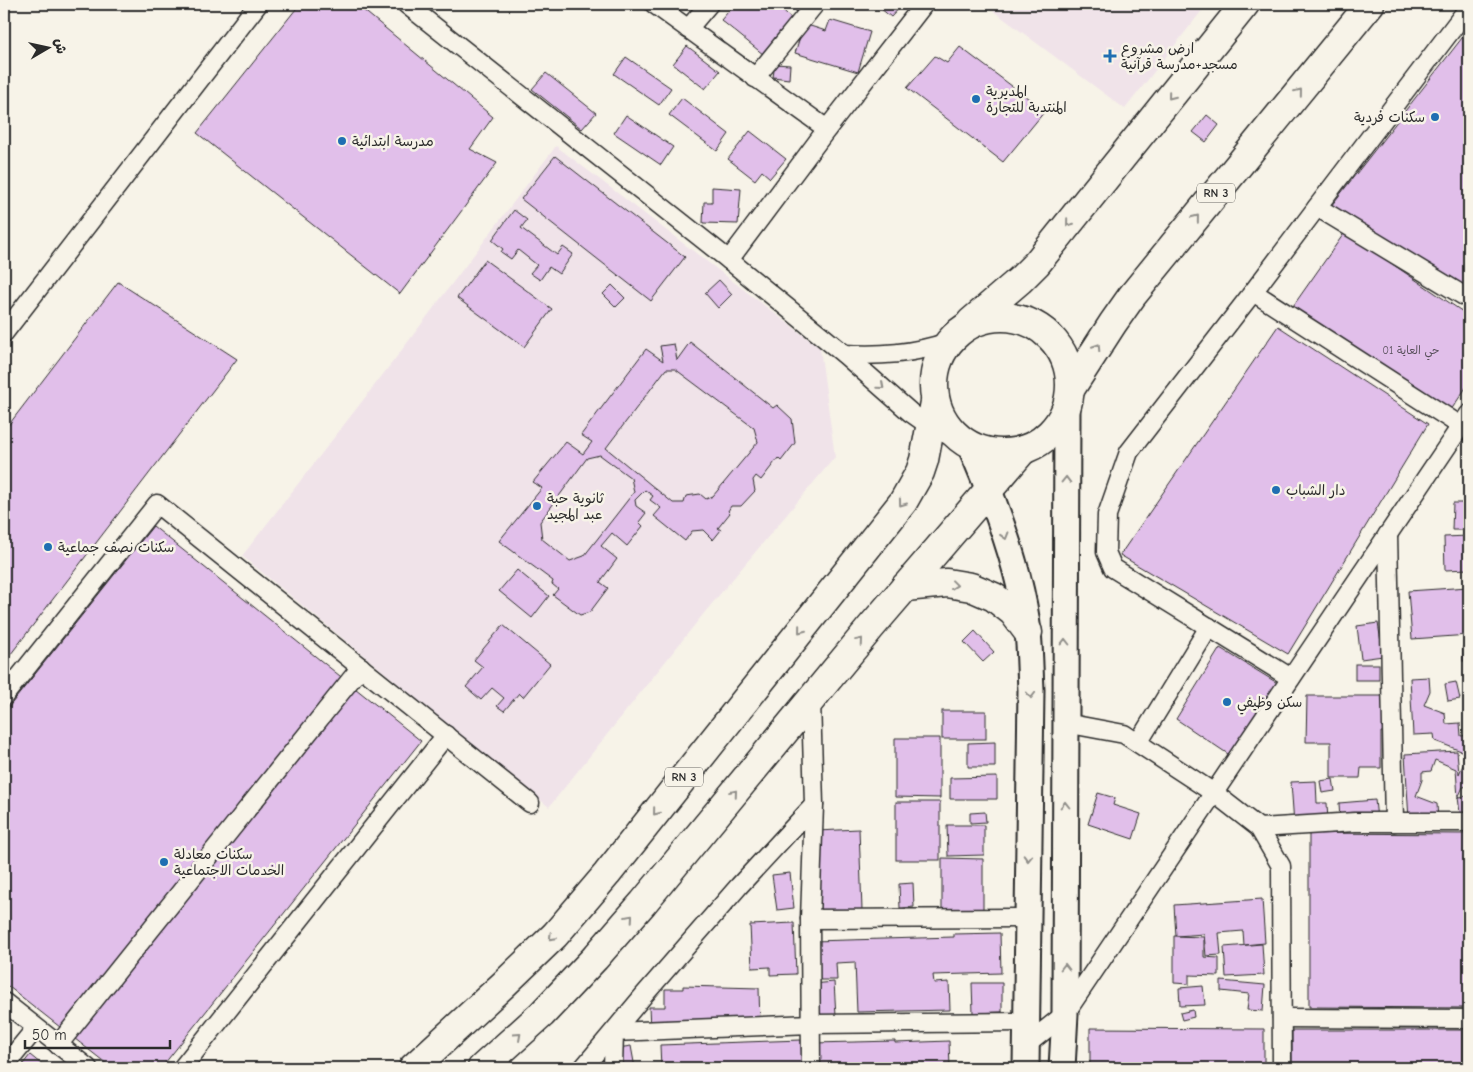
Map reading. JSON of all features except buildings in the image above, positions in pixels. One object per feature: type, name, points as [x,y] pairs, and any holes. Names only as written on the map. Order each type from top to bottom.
[{"type":"main road","points":[[1069,398],[1057,426],[1042,441],[1023,450],[1005,454],[987,452],[967,444],[951,431],[942,417],[933,414],[935,374],[938,360],[948,342],[957,332],[1020,280],[1037,263],[1245,4]]},
{"type":"main road","name":"RN 3","points":[[1069,398],[1113,323],[1132,296],[1370,4]]},
{"type":"main road","points":[[968,324],[988,317],[1008,316],[1028,321],[1046,332],[1060,348],[1068,367],[1064,1014],[1062,1068]]},
{"type":"main road","name":"RN 3","points":[[413,1068],[503,986],[555,935],[607,874],[903,502],[920,472],[933,414]]},
{"type":"main road","points":[[967,444],[990,490],[1019,585],[1028,632],[1031,690],[1026,1045]]},
{"type":"main road","points":[[482,1068],[542,1014],[595,958],[643,903],[905,587],[1023,450]]},
{"type":"main road","points":[[905,587],[947,584],[971,587],[994,597],[1013,612],[1028,632]]},
{"type":"street","points":[[4,333],[258,4]]},
{"type":"street","points":[[406,4],[729,260],[844,354],[911,413],[933,414]]},
{"type":"street","points":[[654,4],[826,129]]},
{"type":"street","points":[[688,29],[709,4]]},
{"type":"street","points":[[755,78],[815,4]]},
{"type":"street","points":[[729,260],[826,129],[924,4]]},
{"type":"street","points":[[1291,678],[1114,568],[1106,552],[1107,515],[1129,452],[1469,7]]},
{"type":"street","points":[[1317,207],[1469,299]]},
{"type":"street","points":[[614,1032],[811,1024],[1026,1045],[1064,1014],[1465,420],[1253,292]]},
{"type":"street","points":[[844,354],[894,355],[931,348],[948,342]]},
{"type":"street","points":[[4,696],[157,504],[530,803]]},
{"type":"street","points":[[1388,534],[1394,822]]},
{"type":"street","points":[[1138,743],[1209,627]]},
{"type":"street","points":[[58,1045],[361,667]]},
{"type":"street","points":[[811,700],[814,805],[810,918],[812,1068]]},
{"type":"street","points":[[1065,723],[1124,734],[1214,793],[1260,828],[1281,866],[1282,1068]]},
{"type":"street","points":[[182,1068],[446,735]]},
{"type":"street","points":[[583,1068],[739,886],[814,805]]},
{"type":"street","points":[[1260,828],[1355,822],[1469,822]]},
{"type":"street","points":[[810,918],[1027,918]]},
{"type":"street","points":[[4,1002],[88,1068]]},
{"type":"street","points":[[1282,1018],[1469,1019]]},
{"type":"street","points":[[4,1067],[36,1028]]},
{"type":"street","points":[[613,1068],[614,1032]]},
{"type":"shaded area","name":"ارض مشروع مسجد+مدرسة قرآنية","points":[[984,4],[1207,4],[1125,109]]},
{"type":"shaded area","name":"ثانوية حبة عبد المجيد","points":[[556,146],[820,348],[835,457],[705,612],[549,807],[242,556],[395,359]]},
{"type":"place","name":"ارض مشروع مسجد+مدرسة قرآنية","points":[[1110,56]]},
{"type":"place","name":"المديرية المنتدبة للتجارة","points":[[976,99]]},
{"type":"place","name":"سكنات فردية","points":[[1435,117]]},
{"type":"place","name":"مدرسة ابتدائية","points":[[342,141]]},
{"type":"place","name":"دار الشباب","points":[[1276,490]]},
{"type":"place","name":"ثانوية حبة عبد المجيد","points":[[537,506]]},
{"type":"place","name":"سكنات نصف جماعية","points":[[48,547]]},
{"type":"place","name":"سكن وظيفي","points":[[1227,702]]},
{"type":"place","name":"سكنات معادلة الخدمات الاجتماعية","points":[[164,862]]}]
